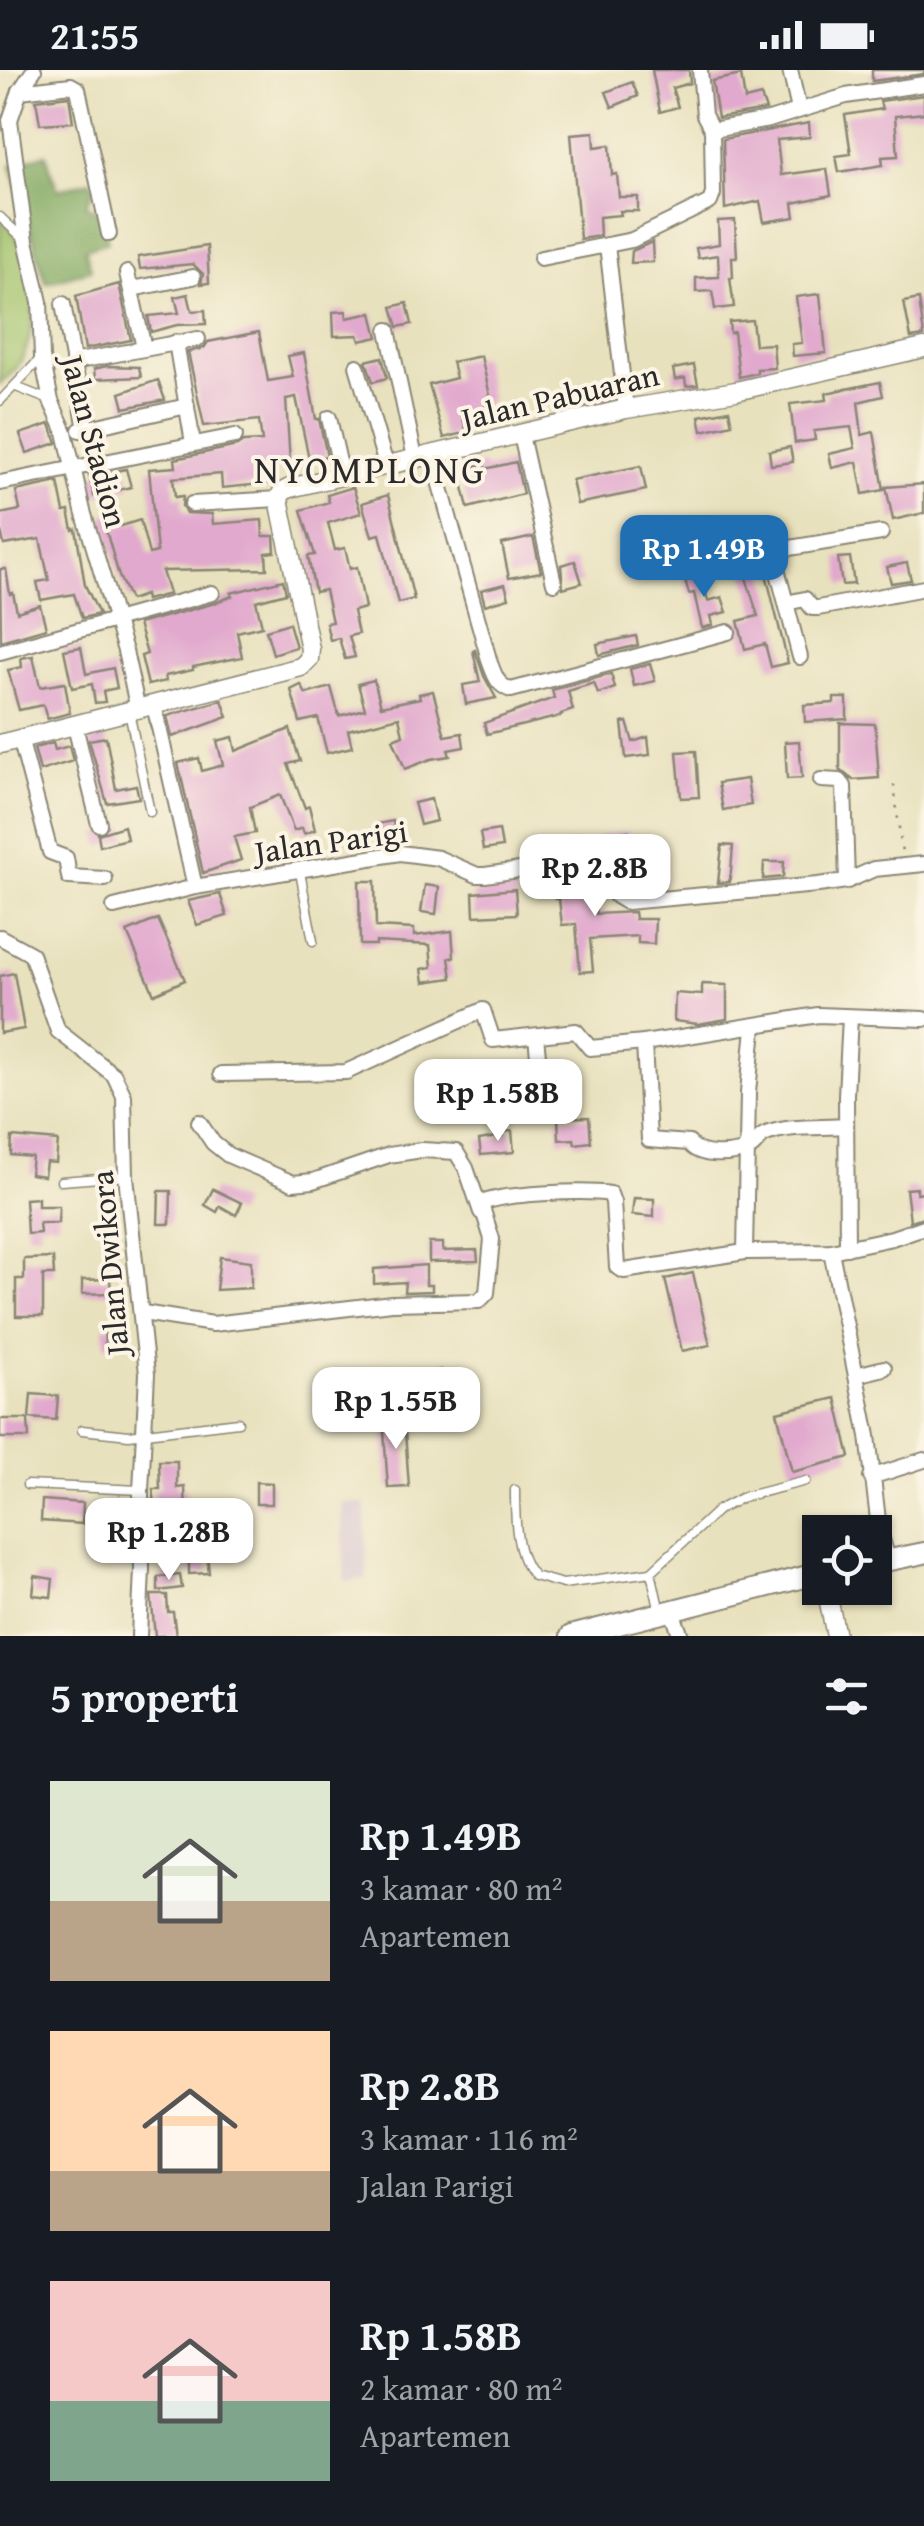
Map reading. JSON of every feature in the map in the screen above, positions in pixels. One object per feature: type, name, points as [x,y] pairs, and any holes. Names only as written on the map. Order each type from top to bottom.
[{"type":"main road","points":[[892,1560],[924,1553]]},
{"type":"main road","points":[[579,1635],[802,1577]]},
{"type":"street","name":"Jalan Stadion","points":[[34,70],[20,91],[10,120],[26,242],[36,279],[42,357],[140,709]]},
{"type":"street","points":[[541,258],[632,240],[710,202],[712,130],[704,115],[700,70]]},
{"type":"street","points":[[790,70],[799,110]]},
{"type":"street","points":[[712,130],[742,127],[846,96],[924,84]]},
{"type":"street","points":[[20,91],[71,85],[78,88],[110,234]]},
{"type":"street","points":[[607,245],[626,409]]},
{"type":"street","points":[[127,273],[144,348]]},
{"type":"street","points":[[132,289],[193,277]]},
{"type":"street","points":[[64,304],[86,428]]},
{"type":"street","points":[[388,330],[490,663],[503,687],[511,690],[728,632]]},
{"type":"street","points":[[73,362],[198,339]]},
{"type":"street","points":[[176,342],[193,442]]},
{"type":"street","name":"Jalan Pabuaran","points":[[279,500],[282,492],[290,488],[342,475],[626,409],[736,391],[924,348]]},
{"type":"street","points":[[358,366],[386,465]]},
{"type":"street","points":[[65,432],[187,406]]},
{"type":"street","points":[[329,418],[342,475]]},
{"type":"street","points":[[521,435],[554,583]]},
{"type":"street","points":[[0,483],[235,436]]},
{"type":"street","points":[[0,744],[293,671],[309,659],[279,500],[192,504]]},
{"type":"street","points":[[734,557],[881,533]]},
{"type":"street","points":[[772,550],[800,658]]},
{"type":"street","points":[[786,603],[805,599],[812,608],[818,608],[924,588]]},
{"type":"street","points":[[0,652],[212,593]]},
{"type":"street","points":[[140,709],[194,881]]},
{"type":"street","points":[[75,726],[98,824]]},
{"type":"street","points":[[20,738],[50,852],[66,858],[69,876],[104,879]]},
{"type":"street","points":[[820,780],[840,781],[844,786],[847,881]]},
{"type":"street","name":"Jalan Parigi","points":[[114,907],[194,881],[300,872],[400,854],[438,858],[477,875],[595,859],[606,865],[616,896],[626,902],[847,881],[874,869],[924,864]]},
{"type":"street","name":"Jalan Dwikora","points":[[0,938],[31,954],[60,1033],[108,1070],[121,1086],[126,1176],[147,1374],[140,1490],[139,1636]]},
{"type":"street","points":[[221,1074],[346,1072],[483,1010],[492,1040],[580,1032],[590,1048],[818,1015],[924,1019]]},
{"type":"street","points":[[847,1248],[850,1018]]},
{"type":"street","points":[[745,1252],[754,1026]]},
{"type":"street","points":[[536,1036],[542,1096]]},
{"type":"street","points":[[644,1043],[649,1140],[689,1143],[700,1153],[747,1150],[765,1134],[846,1126]]},
{"type":"street","points":[[143,1314],[213,1324],[392,1303],[480,1301],[487,1293],[492,1239],[466,1168],[456,1152],[422,1150],[389,1155],[313,1181],[293,1183],[228,1154],[213,1143],[199,1122]]},
{"type":"street","points":[[483,1216],[482,1202],[495,1198],[605,1192],[613,1202],[620,1271],[745,1252],[831,1251],[924,1227]]},
{"type":"street","points":[[831,1251],[868,1436],[877,1515]]},
{"type":"street","points":[[856,1376],[884,1368]]},
{"type":"street","points":[[870,1477],[924,1460]]},
{"type":"street","points":[[830,1605],[836,1636]]},
{"type":"street","points":[[666,1610],[681,1636]]},
{"type":"lane","points":[[0,217],[26,242]]},
{"type":"lane","points":[[0,401],[42,357]]},
{"type":"lane","points":[[16,387],[52,401]]},
{"type":"lane","points":[[140,709],[150,812]]},
{"type":"lane","points":[[300,872],[313,941]]},
{"type":"lane","points":[[61,1182],[126,1176]]},
{"type":"lane","points":[[82,1430],[145,1433],[238,1422]]},
{"type":"lane","points":[[515,1490],[523,1559],[534,1576],[563,1584],[651,1572],[718,1510],[744,1497],[806,1481]]},
{"type":"lane","points":[[27,1485],[140,1490]]},
{"type":"lane","points":[[651,1572],[666,1610]]},
{"type":"path","points":[[894,785],[903,866]]},
{"type":"shaded area","points":[[342,1503],[365,1503],[367,1578],[345,1582]]},
{"type":"green space","points":[[46,154],[57,190],[91,181],[94,190],[86,205],[99,212],[108,242],[85,249],[91,270],[46,283],[11,165]]},
{"type":"green space","points":[[0,219],[13,231],[29,267],[33,311],[25,351],[0,384]]},
{"type":"building","points":[[652,70],[689,70],[690,83],[672,88],[678,107],[660,112]]},
{"type":"building","points":[[872,70],[924,70],[924,74],[872,81]]},
{"type":"building","points":[[741,75],[745,100],[761,96],[766,110],[718,118],[712,81]]},
{"type":"building","points":[[632,82],[638,96],[612,107],[606,92]]},
{"type":"building","points":[[924,95],[924,113],[895,116],[898,156],[882,157],[883,165],[839,172],[836,156],[851,154],[845,115],[882,109],[880,101]]},
{"type":"building","points":[[69,96],[73,122],[40,124],[36,100]]},
{"type":"building","points":[[809,123],[810,137],[777,140],[781,175],[827,169],[831,195],[793,203],[795,217],[764,222],[760,201],[725,209],[723,139]]},
{"type":"building","points":[[594,132],[595,147],[610,145],[612,175],[617,174],[619,197],[638,197],[638,211],[599,217],[600,236],[580,239],[571,134]]},
{"type":"building","points":[[735,220],[737,257],[732,257],[730,278],[734,307],[715,309],[712,291],[696,292],[696,278],[719,277],[718,255],[698,258],[696,248],[719,244],[718,221]]},
{"type":"building","points":[[652,242],[653,262],[631,263],[632,251]]},
{"type":"building","points":[[207,246],[209,283],[201,284],[203,274],[193,264],[140,269],[138,257]]},
{"type":"building","points":[[119,284],[131,340],[85,349],[76,296]]},
{"type":"building","points":[[188,294],[192,311],[205,310],[206,324],[177,325],[151,332],[148,316],[179,313],[175,297]]},
{"type":"building","points":[[820,294],[826,353],[793,356],[792,344],[802,343],[796,297]]},
{"type":"building","points":[[919,299],[924,336],[911,338],[904,302]]},
{"type":"building","points":[[407,303],[412,324],[398,327],[392,307]]},
{"type":"building","points":[[346,311],[347,318],[372,313],[378,337],[360,341],[358,335],[334,336],[333,312]]},
{"type":"building","points":[[752,320],[755,345],[773,344],[775,368],[757,369],[757,373],[739,377],[734,332],[730,333],[729,322]]},
{"type":"building","points":[[259,332],[268,381],[293,377],[288,356],[304,353],[327,456],[309,459],[296,397],[286,399],[290,464],[270,465],[272,483],[222,488],[221,474],[173,478],[175,497],[183,496],[186,513],[212,514],[213,524],[262,520],[263,536],[274,536],[275,552],[266,553],[267,569],[162,571],[169,594],[130,600],[102,516],[116,512],[121,526],[140,520],[149,554],[157,552],[149,469],[176,467],[175,459],[262,441],[259,420],[204,426],[188,352],[204,348],[208,342]]},
{"type":"building","points":[[481,356],[491,400],[485,402],[488,415],[463,419],[467,432],[444,438],[429,385],[456,378],[452,362]]},
{"type":"building","points":[[382,357],[387,378],[373,382],[366,361]]},
{"type":"building","points":[[694,365],[698,385],[686,386],[685,378],[675,380],[673,369]]},
{"type":"building","points":[[139,367],[141,377],[95,379],[94,369]]},
{"type":"building","points":[[158,380],[165,400],[124,408],[120,393]]},
{"type":"building","points":[[880,382],[883,396],[858,402],[862,435],[874,432],[884,490],[863,494],[857,462],[832,468],[829,454],[855,448],[851,427],[814,431],[815,440],[795,443],[790,404],[827,400],[826,393]]},
{"type":"building","points":[[612,384],[614,399],[562,411],[560,399]]},
{"type":"building","points":[[729,410],[732,424],[702,431],[699,416]]},
{"type":"building","points":[[50,424],[57,443],[27,453],[20,434]]},
{"type":"building","points":[[790,447],[793,462],[771,465],[769,451]]},
{"type":"building","points":[[516,462],[523,494],[468,508],[459,470]]},
{"type":"building","points":[[641,466],[646,490],[577,504],[572,480]]},
{"type":"building","points":[[126,469],[131,487],[94,496],[89,476]]},
{"type":"building","points":[[58,482],[64,512],[69,511],[73,530],[76,529],[85,585],[99,614],[82,618],[74,594],[41,600],[37,582],[49,580],[40,539],[4,545],[0,514],[20,510],[16,491]]},
{"type":"building","points":[[924,484],[924,513],[893,520],[886,487]]},
{"type":"building","points":[[353,487],[361,513],[328,523],[335,550],[345,548],[350,569],[357,567],[365,608],[353,611],[358,634],[349,636],[355,657],[345,659],[339,638],[330,640],[326,623],[332,622],[325,590],[315,592],[308,556],[315,555],[301,510],[329,502],[327,495]]},
{"type":"building","points":[[388,495],[414,599],[398,603],[380,534],[372,536],[362,503]]},
{"type":"building","points":[[533,537],[541,572],[509,578],[502,544]]},
{"type":"building","points":[[850,557],[854,584],[842,585],[838,558]]},
{"type":"building","points":[[575,561],[582,583],[563,588],[561,565]]},
{"type":"building","points":[[907,563],[911,580],[891,583],[887,567]]},
{"type":"building","points":[[764,566],[788,663],[771,667],[765,644],[745,649],[738,621],[758,616],[744,571]]},
{"type":"building","points":[[0,569],[6,569],[17,612],[40,605],[46,628],[1,641]]},
{"type":"building","points":[[701,573],[708,601],[722,597],[727,612],[711,616],[713,625],[702,628],[694,593],[689,594],[684,577]]},
{"type":"building","points":[[283,580],[286,593],[256,601],[262,626],[237,632],[242,657],[193,667],[148,685],[141,656],[147,654],[138,624]]},
{"type":"building","points":[[505,584],[509,598],[485,605],[481,590]]},
{"type":"building","points":[[289,623],[296,647],[273,654],[266,630]]},
{"type":"building","points":[[636,636],[638,645],[599,655],[597,644]]},
{"type":"building","points":[[81,647],[86,674],[113,668],[117,688],[103,691],[105,702],[95,703],[92,684],[72,688],[64,650]]},
{"type":"building","points":[[475,650],[496,698],[466,704],[463,685],[480,682]]},
{"type":"building","points":[[33,656],[40,687],[65,683],[70,713],[47,719],[43,705],[19,710],[8,670],[22,667],[21,658]]},
{"type":"building","points":[[650,664],[655,681],[634,686],[630,669]]},
{"type":"building","points":[[611,674],[615,688],[598,694],[594,683],[568,691],[573,710],[561,716],[487,734],[484,723],[554,698],[552,690]]},
{"type":"building","points":[[374,680],[381,706],[420,698],[419,694],[433,691],[445,736],[462,733],[464,747],[448,750],[450,756],[405,769],[393,739],[403,735],[399,717],[348,730],[352,747],[327,753],[318,718],[300,722],[291,690],[301,685],[306,694],[331,687],[339,716],[365,709],[358,684]]},
{"type":"building","points":[[834,698],[847,698],[847,719],[805,722],[804,705],[834,703]]},
{"type":"building","points":[[222,700],[228,717],[172,737],[167,716]]},
{"type":"building","points":[[627,722],[633,742],[648,737],[650,755],[626,758],[622,723]]},
{"type":"building","points":[[840,723],[875,724],[879,778],[853,780],[840,770]]},
{"type":"building","points":[[290,729],[300,761],[288,764],[305,808],[309,806],[315,830],[304,834],[302,828],[294,831],[280,795],[250,807],[255,833],[234,837],[241,860],[203,873],[178,763],[199,758],[202,771],[223,765],[217,741],[233,737],[236,751]]},
{"type":"building","points":[[106,737],[116,789],[136,785],[139,798],[107,803],[89,740]]},
{"type":"building","points":[[799,741],[802,778],[787,779],[785,742]]},
{"type":"building","points":[[53,743],[55,750],[69,746],[73,761],[40,771],[34,748]]},
{"type":"building","points":[[696,751],[699,797],[681,798],[677,752]]},
{"type":"building","points":[[747,779],[751,805],[723,810],[718,783]]},
{"type":"building","points":[[431,799],[436,821],[420,825],[414,803]]},
{"type":"building","points":[[393,821],[396,843],[381,845],[377,824]]},
{"type":"building","points":[[124,826],[127,839],[100,846],[98,834]]},
{"type":"building","points":[[499,830],[502,847],[483,850],[480,833]]},
{"type":"building","points":[[628,831],[630,849],[615,851],[616,855],[602,850],[600,836]]},
{"type":"building","points":[[722,845],[733,846],[731,871],[729,882],[718,883]]},
{"type":"building","points":[[764,862],[784,862],[783,877],[763,879]]},
{"type":"building","points":[[586,875],[588,905],[595,904],[596,914],[634,912],[635,919],[655,919],[654,944],[638,943],[638,936],[590,939],[593,971],[580,972],[576,924],[562,925],[559,899],[555,899],[554,876]]},
{"type":"building","points":[[359,881],[375,881],[376,927],[414,929],[414,936],[452,931],[452,978],[424,982],[422,969],[432,967],[430,945],[360,945]]},
{"type":"building","points":[[425,885],[439,887],[436,914],[421,912]]},
{"type":"building","points":[[515,889],[517,914],[474,916],[473,893]]},
{"type":"building","points":[[220,894],[227,916],[197,925],[188,901]]},
{"type":"building","points":[[158,919],[185,980],[154,994],[127,932]]},
{"type":"building","points":[[14,973],[24,1029],[0,1033],[0,976]]},
{"type":"building","points":[[702,984],[727,985],[727,1019],[698,1024],[674,1021],[675,993],[702,995]]},
{"type":"building","points":[[589,1117],[591,1142],[559,1140],[558,1118]]},
{"type":"building","points":[[512,1131],[514,1152],[481,1155],[479,1140]]},
{"type":"building","points":[[12,1137],[58,1141],[56,1163],[46,1162],[44,1176],[30,1174],[32,1157],[11,1155]]},
{"type":"building","points":[[917,1188],[917,1193],[924,1192],[924,1217],[910,1221],[906,1189]]},
{"type":"building","points":[[213,1189],[242,1203],[236,1215],[220,1206],[217,1212],[205,1205]]},
{"type":"building","points":[[159,1191],[171,1191],[170,1224],[158,1224]]},
{"type":"building","points":[[38,1198],[38,1206],[59,1206],[58,1223],[39,1223],[40,1233],[27,1234],[25,1199]]},
{"type":"building","points":[[634,1198],[654,1199],[654,1217],[632,1215]]},
{"type":"building","points":[[429,1243],[443,1243],[443,1251],[477,1250],[478,1261],[429,1262]]},
{"type":"building","points":[[220,1257],[251,1261],[251,1288],[216,1290]]},
{"type":"building","points":[[53,1258],[54,1275],[43,1275],[43,1316],[16,1316],[16,1279],[24,1279],[24,1259]]},
{"type":"building","points":[[426,1265],[426,1285],[432,1285],[432,1291],[404,1292],[405,1282],[374,1284],[374,1269]]},
{"type":"building","points":[[693,1273],[710,1345],[682,1351],[665,1279]]},
{"type":"building","points":[[110,1279],[111,1293],[82,1294],[82,1280]]},
{"type":"building","points":[[104,1327],[124,1327],[124,1345],[105,1345]]},
{"type":"building","points":[[440,1370],[450,1411],[428,1417],[417,1376]]},
{"type":"building","points":[[31,1394],[58,1396],[56,1420],[29,1418]]},
{"type":"building","points":[[836,1398],[850,1457],[792,1472],[777,1412]]},
{"type":"building","points":[[404,1417],[409,1487],[388,1488],[383,1418]]},
{"type":"building","points":[[0,1419],[28,1419],[29,1438],[0,1438]]},
{"type":"building","points":[[159,1461],[177,1461],[177,1488],[185,1487],[186,1516],[157,1519],[153,1489],[160,1489]]},
{"type":"building","points":[[256,1482],[272,1483],[272,1504],[256,1504]]},
{"type":"building","points":[[42,1500],[83,1503],[82,1524],[41,1521]]},
{"type":"building","points":[[207,1555],[209,1573],[189,1574],[189,1557]]},
{"type":"building","points":[[180,1575],[182,1588],[158,1591],[158,1577]]},
{"type":"building","points":[[35,1576],[53,1579],[51,1597],[33,1595]]},
{"type":"building","points":[[151,1595],[167,1595],[176,1636],[155,1636]]},
{"type":"district","name":"NYOMPLONG","points":[[370,469]]}]
